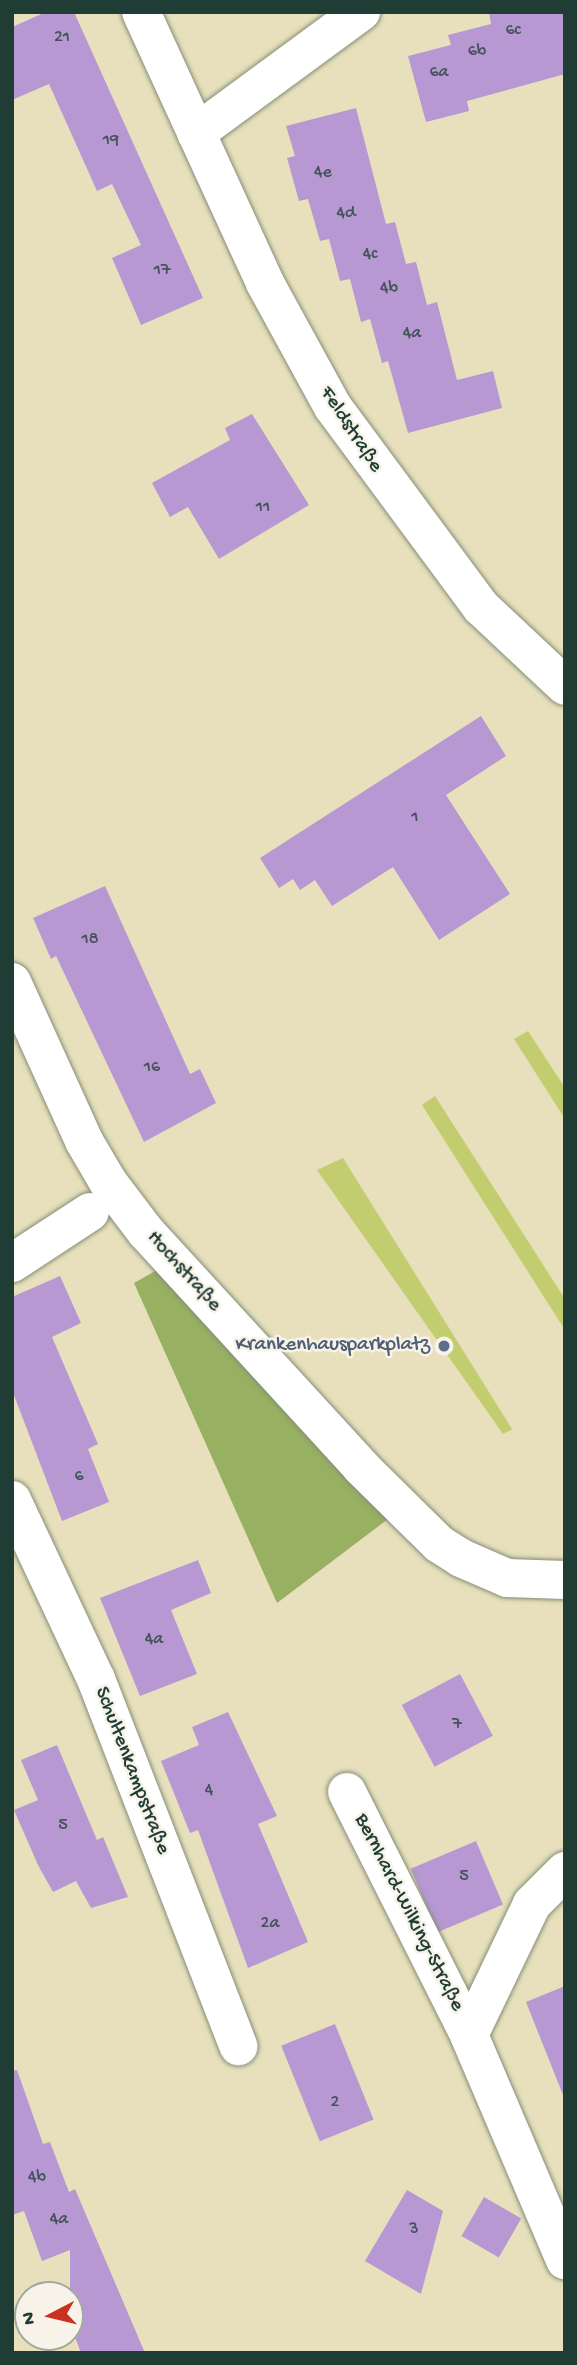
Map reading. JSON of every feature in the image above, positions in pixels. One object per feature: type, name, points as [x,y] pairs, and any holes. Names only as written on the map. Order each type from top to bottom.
[{"type":"street","name":"Feldstraße","points":[[141,12],[265,283],[333,407],[481,607],[565,686]]},
{"type":"street","points":[[196,133],[361,12]]},
{"type":"street","name":"Hochstraße","points":[[12,982],[84,1141],[108,1182],[146,1232],[361,1467],[439,1544],[461,1558],[507,1578],[565,1580]]},
{"type":"street","points":[[12,1263],[90,1212]]},
{"type":"street","name":"Schultenkampstraße","points":[[12,1500],[96,1679],[238,2046]]},
{"type":"street","name":"Bernhard-Wilking-Straße","points":[[347,1792],[469,2035],[565,2260]]},
{"type":"street","name":"Bernhard-Wilking-Straße","points":[[469,2035],[532,1904],[565,1871]]},
{"type":"green space","points":[[528,1031],[565,1088],[565,1119],[514,1039]]},
{"type":"green space","points":[[435,1096],[565,1299],[565,1330],[422,1105]]},
{"type":"green space","points":[[343,1158],[513,1429],[503,1434],[317,1170]]},
{"type":"green space","points":[[164,1266],[388,1519],[277,1603],[134,1283]]},
{"type":"building","points":[[46,12],[74,12],[203,298],[141,325],[112,258],[141,245],[112,184],[97,191],[49,84],[12,100],[12,27]]},
{"type":"building","points":[[489,12],[565,12],[565,74],[467,101],[469,111],[426,122],[408,56],[451,45],[448,35],[491,24]]},
{"type":"building","points":[[356,108],[386,224],[395,222],[406,264],[416,262],[427,305],[437,302],[457,380],[493,371],[502,408],[408,433],[388,361],[382,363],[370,319],[361,322],[350,279],[340,281],[329,239],[320,241],[308,199],[299,201],[287,158],[295,156],[286,126]]},
{"type":"building","points":[[252,414],[309,505],[219,559],[188,507],[170,517],[152,483],[230,440],[225,428]]},
{"type":"building","points":[[481,716],[506,756],[446,795],[510,894],[439,940],[393,867],[332,906],[315,880],[300,890],[293,879],[279,888],[260,858]]},
{"type":"building","points":[[105,886],[190,1074],[200,1069],[216,1103],[144,1142],[56,956],[51,959],[33,918]]},
{"type":"building","points":[[60,1276],[81,1323],[52,1337],[98,1444],[88,1449],[109,1502],[62,1521],[12,1390],[12,1297]]},
{"type":"building","points":[[198,1560],[211,1593],[171,1610],[197,1674],[140,1696],[100,1598]]},
{"type":"building","points":[[460,1674],[493,1736],[435,1767],[402,1705]]},
{"type":"building","points":[[228,1712],[277,1816],[258,1824],[308,1942],[248,1968],[198,1830],[190,1833],[161,1761],[199,1745],[192,1727]]},
{"type":"building","points":[[57,1745],[97,1840],[103,1837],[128,1897],[91,1908],[76,1881],[53,1892],[38,1865],[14,1810],[38,1800],[21,1760]]},
{"type":"building","points":[[476,1841],[503,1905],[438,1932],[411,1869]]},
{"type":"building","points":[[565,1986],[565,2095],[563,2095],[526,2002]]},
{"type":"building","points":[[335,2024],[374,2119],[320,2141],[281,2046]]},
{"type":"building","points":[[17,2070],[43,2144],[50,2142],[69,2192],[75,2189],[145,2353],[81,2353],[84,2351],[84,2281],[70,2281],[70,2250],[42,2261],[24,2211],[12,2215],[12,2071]]},
{"type":"building","points":[[407,2190],[443,2211],[421,2294],[365,2261]]},
{"type":"building","points":[[484,2197],[521,2218],[499,2257],[461,2236]]},
{"type":"place","name":"Krankenhausparkplatz","points":[[444,1346]]}]
